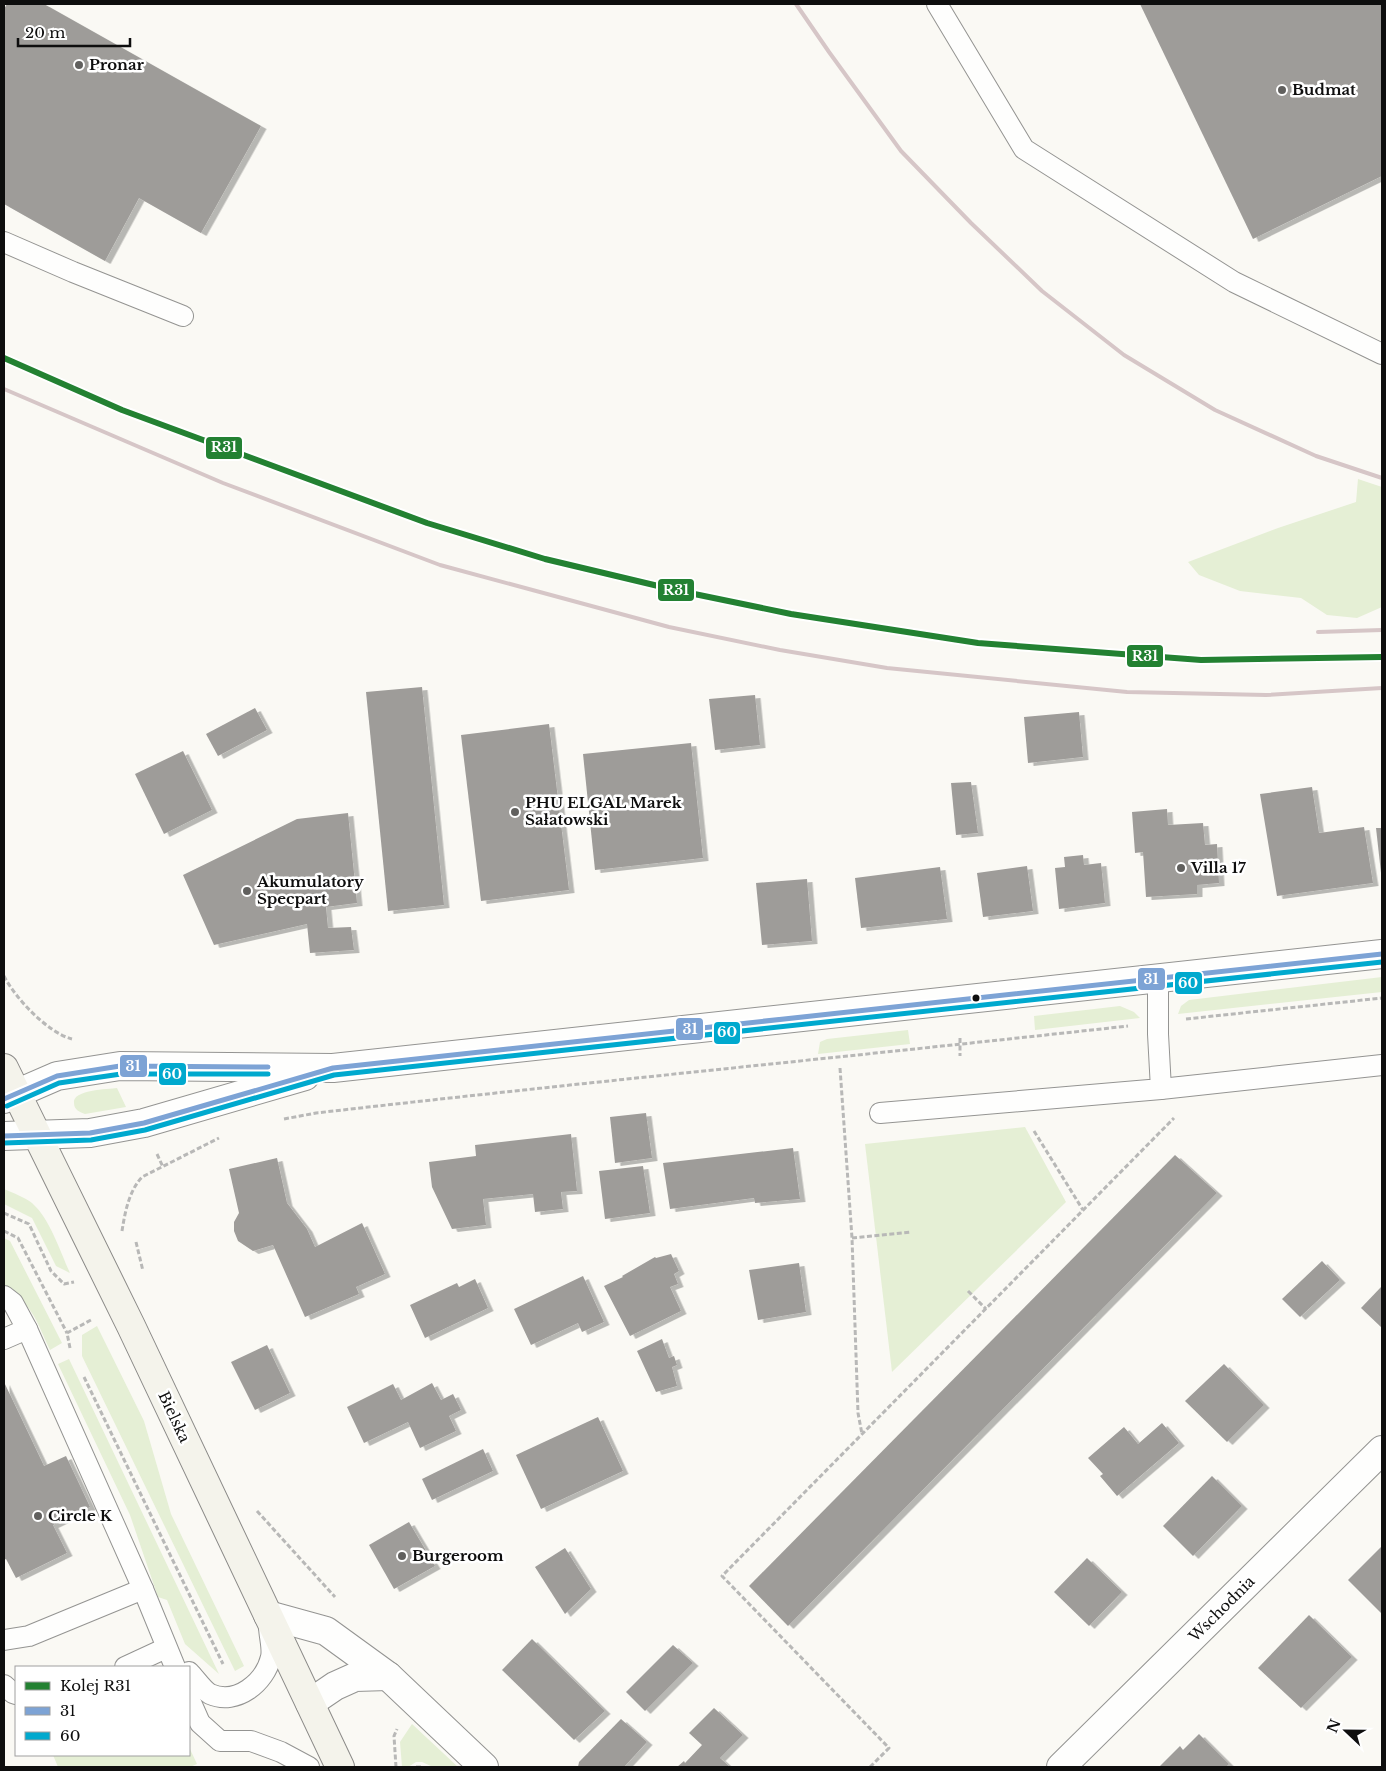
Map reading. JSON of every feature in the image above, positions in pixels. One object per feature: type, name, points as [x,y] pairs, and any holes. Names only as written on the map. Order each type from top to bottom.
[{"type":"main road","name":"Bielska","points":[[4,1068],[10,1095],[37,1136],[131,1326],[340,1767]]},
{"type":"street","points":[[10,1095],[57,1076],[120,1066],[333,1068],[1382,954]]},
{"type":"street","points":[[4,1136],[90,1133],[144,1123],[333,1068]]},
{"type":"street","name":"Wschodnia","points":[[1061,1767],[1382,1450]]},
{"type":"street","points":[[268,1614],[326,1631],[388,1676],[484,1767]]},
{"type":"street","points":[[310,1703],[335,1686],[356,1677],[388,1676]]},
{"type":"lane","points":[[937,4],[1024,149],[1234,282],[1382,354]]},
{"type":"lane","points":[[4,242],[183,316]]},
{"type":"lane","points":[[1158,978],[1161,1089]]},
{"type":"lane","points":[[880,1113],[1161,1089],[1382,1065]]},
{"type":"lane","points":[[4,1296],[13,1303],[27,1329],[143,1589],[175,1666]]},
{"type":"lane","points":[[4,1339],[27,1329]]},
{"type":"lane","points":[[4,1640],[29,1636],[143,1589]]},
{"type":"lane","points":[[190,1673],[210,1694],[230,1698],[239,1696],[261,1679],[271,1656],[268,1614]]},
{"type":"lane","points":[[127,1666],[166,1648]]},
{"type":"lane","points":[[166,1648],[183,1666]]},
{"type":"lane","points":[[4,1685],[15,1694]]},
{"type":"lane","points":[[190,1700],[200,1723],[220,1740],[251,1741],[282,1752],[309,1767]]},
{"type":"path","points":[[4,976],[9,988],[32,1012],[54,1030],[65,1037],[74,1039]]},
{"type":"path","points":[[282,1120],[316,1113],[531,1088],[1382,998]]},
{"type":"path","points":[[960,1038],[960,1056]]},
{"type":"path","points":[[840,1068],[852,1238],[858,1412],[862,1435]]},
{"type":"path","points":[[870,1767],[888,1748],[722,1576],[1182,1110],[1190,1086]]},
{"type":"path","points":[[1032,1128],[1083,1210]]},
{"type":"path","points":[[122,1233],[124,1215],[129,1201],[137,1183],[142,1177],[225,1135]]},
{"type":"path","points":[[4,1213],[28,1224],[52,1271]]},
{"type":"path","points":[[4,1231],[18,1238],[67,1332]]},
{"type":"path","points":[[852,1238],[911,1232]]},
{"type":"path","points":[[968,1291],[986,1309]]},
{"type":"path","points":[[84,1377],[239,1696]]},
{"type":"path","points":[[256,1509],[338,1600]]},
{"type":"path","points":[[396,1767],[394,1736],[399,1723],[414,1700]]},
{"type":"path","points":[[416,1767],[422,1767]]},
{"type":"green space","points":[[1358,479],[1382,487],[1382,607],[1357,618],[1327,615],[1301,598],[1240,591],[1199,575],[1188,562],[1278,528],[1356,502]]},
{"type":"green space","points":[[1382,977],[1382,992],[1178,1014],[1181,1006],[1189,1000]]},
{"type":"green space","points":[[1120,1006],[1134,1012],[1140,1018],[1035,1030],[1034,1016]]},
{"type":"green space","points":[[908,1030],[910,1044],[818,1054],[820,1042],[827,1039]]},
{"type":"green space","points":[[117,1088],[126,1107],[85,1114],[75,1107],[75,1099],[79,1095],[91,1091]]},
{"type":"green space","points":[[1025,1127],[1066,1202],[892,1372],[865,1144]]},
{"type":"green space","points":[[4,1189],[29,1201],[38,1210],[54,1236],[70,1273],[56,1266],[32,1218],[4,1204]]},
{"type":"green space","points":[[4,1238],[10,1241],[62,1343],[50,1350],[37,1321],[28,1307],[4,1286]]},
{"type":"green space","points":[[97,1326],[144,1421],[171,1514],[244,1666],[235,1671],[82,1356],[82,1335]]},
{"type":"green space","points":[[69,1359],[219,1674],[185,1644],[167,1600],[158,1597],[130,1515],[58,1364]]},
{"type":"green space","points":[[412,1724],[458,1767],[433,1767],[422,1762],[416,1762],[408,1767],[402,1767],[400,1742]]},
{"type":"green space","points":[[190,1749],[197,1764],[190,1767],[58,1767],[53,1756],[190,1756]]},
{"type":"building","name":"Pronar","points":[[7,4],[44,4],[261,126],[201,233],[139,198],[105,261],[4,204],[4,9]]},
{"type":"building","name":"Budmat","points":[[1140,4],[1382,4],[1382,176],[1253,239]]},
{"type":"building","points":[[422,687],[444,905],[388,911],[366,692]]},
{"type":"building","points":[[755,695],[760,745],[715,750],[709,699]]},
{"type":"building","points":[[255,708],[267,730],[218,756],[206,734]]},
{"type":"building","points":[[1079,712],[1083,757],[1028,763],[1024,717]]},
{"type":"building","name":"PHU ELGAL Marek Sałatowski","points":[[549,724],[569,890],[481,901],[461,735]]},
{"type":"building","points":[[691,743],[703,858],[595,870],[583,754]]},
{"type":"building","points":[[183,751],[212,810],[164,834],[135,774]]},
{"type":"building","points":[[971,782],[978,833],[956,835],[951,783]]},
{"type":"building","points":[[1312,787],[1319,833],[1364,827],[1373,883],[1277,896],[1260,794]]},
{"type":"building","name":"Villa 17","points":[[1167,809],[1168,825],[1203,823],[1205,845],[1217,844],[1219,883],[1197,885],[1197,894],[1146,897],[1143,852],[1135,853],[1132,812]]},
{"type":"building","name":"Akumulatory Specpart","points":[[348,813],[357,903],[326,907],[328,928],[351,927],[354,950],[310,953],[307,924],[214,945],[183,875],[297,819]]},
{"type":"building","points":[[1376,828],[1382,828],[1382,873],[1381,873]]},
{"type":"building","points":[[1083,855],[1084,865],[1101,863],[1105,903],[1059,909],[1055,868],[1065,867],[1064,857]]},
{"type":"building","points":[[1027,866],[1033,911],[983,917],[977,873]]},
{"type":"building","points":[[940,867],[947,919],[861,928],[855,878]]},
{"type":"building","points":[[807,879],[812,941],[762,945],[756,883]]},
{"type":"building","points":[[646,1113],[652,1158],[615,1163],[610,1117]]},
{"type":"building","points":[[571,1134],[577,1191],[561,1192],[563,1209],[535,1212],[533,1194],[483,1199],[486,1225],[452,1229],[432,1187],[429,1162],[476,1156],[475,1145]]},
{"type":"building","points":[[793,1148],[800,1199],[755,1203],[754,1198],[670,1209],[663,1163]]},
{"type":"building","points":[[1175,1155],[1217,1193],[788,1626],[749,1586]]},
{"type":"building","points":[[277,1158],[287,1203],[307,1229],[315,1247],[362,1223],[385,1274],[356,1287],[359,1294],[305,1317],[273,1245],[253,1251],[238,1241],[234,1231],[234,1222],[239,1213],[229,1169]]},
{"type":"building","points":[[643,1166],[650,1213],[605,1219],[599,1171]]},
{"type":"building","points":[[671,1254],[679,1271],[674,1274],[678,1284],[670,1287],[681,1311],[630,1336],[604,1286],[623,1277],[655,1257]]},
{"type":"building","points":[[1322,1261],[1340,1280],[1300,1317],[1282,1299]]},
{"type":"building","points":[[799,1263],[806,1312],[758,1320],[749,1270]]},
{"type":"building","points":[[583,1276],[604,1322],[582,1332],[578,1323],[531,1345],[514,1309]]},
{"type":"building","points":[[475,1279],[488,1308],[425,1338],[410,1305],[457,1283],[459,1287]]},
{"type":"building","points":[[1382,1286],[1382,1328],[1361,1308]]},
{"type":"building","points":[[662,1339],[669,1358],[674,1356],[677,1365],[672,1367],[677,1386],[656,1392],[637,1351]]},
{"type":"building","points":[[267,1345],[290,1393],[255,1410],[231,1362]]},
{"type":"building","points":[[1224,1364],[1264,1405],[1227,1442],[1185,1401]]},
{"type":"building","name":"Circle K","points":[[4,1382],[44,1466],[66,1456],[90,1507],[53,1525],[67,1553],[16,1578],[6,1559],[4,1560]]},
{"type":"building","points":[[432,1383],[441,1400],[453,1394],[461,1410],[449,1416],[456,1431],[420,1448],[408,1422],[364,1443],[347,1407],[393,1384],[401,1400]]},
{"type":"building","points":[[598,1417],[623,1471],[541,1509],[516,1455]]},
{"type":"building","points":[[1162,1423],[1179,1443],[1117,1496],[1100,1476],[1103,1474],[1088,1458],[1124,1427],[1138,1444]]},
{"type":"building","points":[[483,1449],[493,1471],[432,1500],[422,1479]]},
{"type":"building","points":[[1212,1476],[1242,1506],[1193,1556],[1163,1526]]},
{"type":"building","name":"Burgeroom","points":[[409,1522],[435,1566],[394,1589],[369,1545]]},
{"type":"building","points":[[1382,1546],[1382,1614],[1348,1580]]},
{"type":"building","points":[[565,1548],[591,1589],[565,1614],[535,1567]]},
{"type":"building","points":[[1087,1558],[1122,1592],[1089,1626],[1054,1592]]},
{"type":"building","points":[[1309,1615],[1352,1657],[1301,1708],[1258,1668]]},
{"type":"building","points":[[532,1639],[605,1711],[574,1740],[502,1670]]},
{"type":"building","points":[[673,1645],[693,1663],[645,1711],[626,1692]]},
{"type":"building","points":[[714,1708],[743,1735],[720,1758],[730,1767],[677,1767],[684,1761],[685,1763],[702,1745],[689,1733]]},
{"type":"building","points":[[621,1719],[647,1742],[624,1767],[578,1767],[579,1762]]},
{"type":"building","points":[[1199,1734],[1229,1764],[1226,1767],[1159,1767],[1180,1746],[1183,1750]]},
{"type":"railway","points":[[796,4],[901,151],[971,223],[1042,291],[1124,355],[1215,410],[1316,456],[1382,478]]},
{"type":"railway","points":[[4,389],[223,483],[440,565],[669,627],[780,650],[887,668],[1127,692],[1266,695],[1382,688]]},
{"type":"railway","points":[[1318,632],[1382,630]]},
{"type":"rail line","name":"R31","points":[[4,358],[122,410],[427,523],[545,559],[675,590],[791,614],[978,643],[1201,660],[1382,657]]},
{"type":"transit line","name":"31","points":[[4,1136],[90,1133],[144,1123],[333,1068],[1382,954]]},
{"type":"transit line","name":"60","points":[[4,1143],[91,1140],[145,1130],[334,1075],[1382,962]]},
{"type":"transit line","name":"31","points":[[4,1099],[57,1076],[120,1066],[268,1067]]},
{"type":"transit line","name":"60","points":[[7,1106],[59,1083],[121,1074],[268,1074]]},
{"type":"place","name":"Pronar","points":[[79,65]]},
{"type":"place","name":"Budmat","points":[[1282,90]]},
{"type":"place","name":"PHU ELGAL Marek Sałatowski","points":[[515,812]]},
{"type":"place","name":"Villa 17","points":[[1181,868]]},
{"type":"place","name":"Akumulatory Specpart","points":[[247,891]]},
{"type":"place","name":"Circle K","points":[[38,1516]]},
{"type":"place","name":"Burgeroom","points":[[402,1556]]}]
